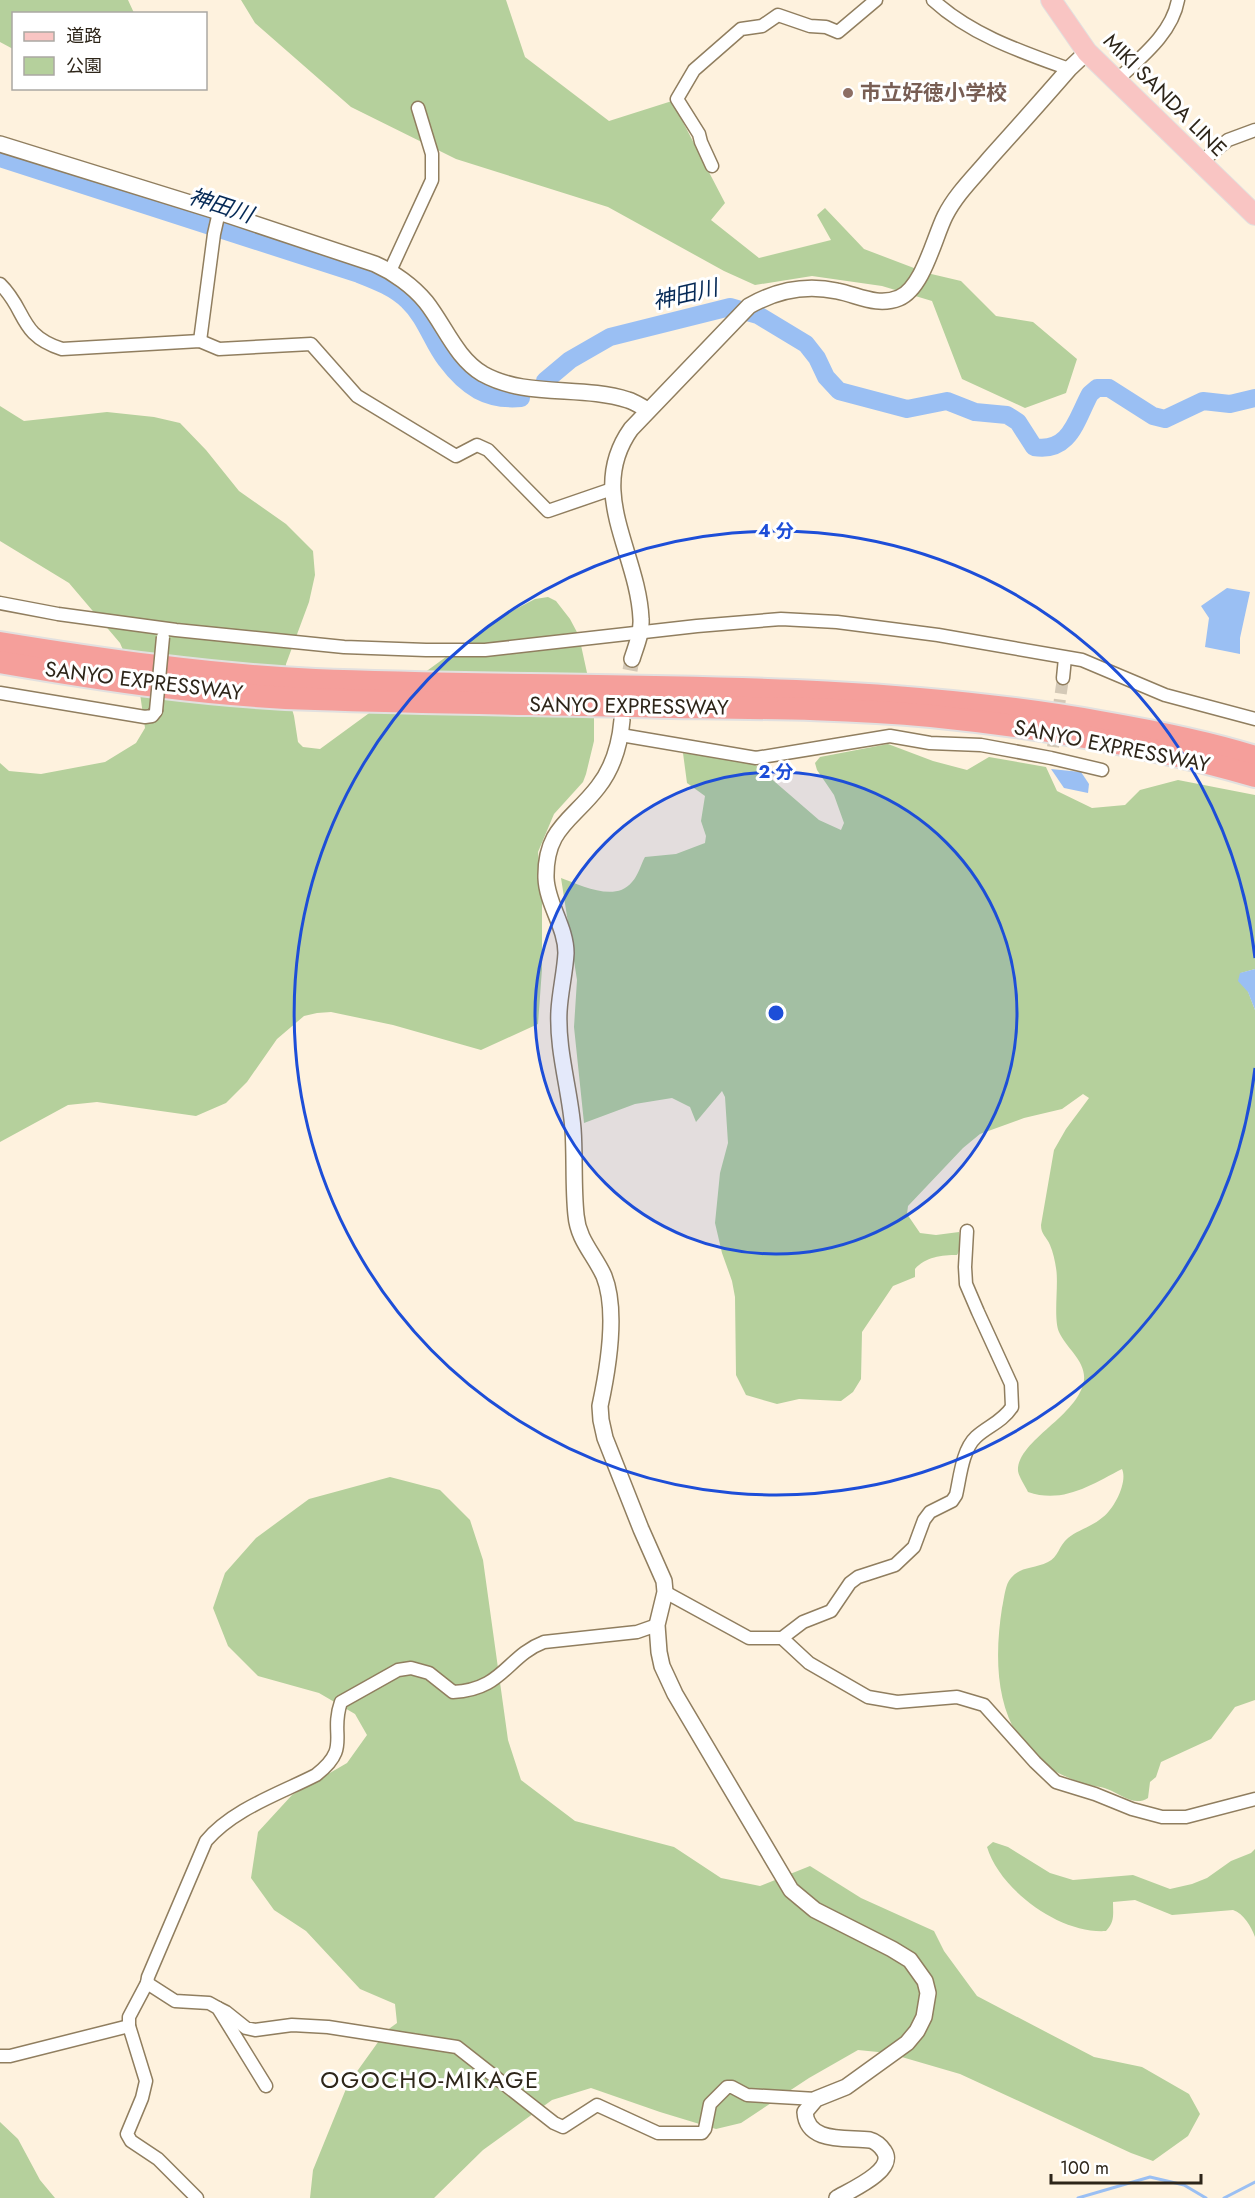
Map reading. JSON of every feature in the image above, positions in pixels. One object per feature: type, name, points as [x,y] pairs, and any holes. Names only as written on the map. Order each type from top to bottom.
[{"type":"highway","name":"SANYO EXPRESSWAY","points":[[0,643],[114,662],[312,680],[799,690],[1008,707],[1155,732],[1255,757]]},
{"type":"highway","name":"SANYO EXPRESSWAY","points":[[0,662],[113,681],[212,692],[312,699],[741,708],[928,716],[1070,734],[1150,749],[1255,776]]},
{"type":"main road","name":"MIKI SANDA LINE","points":[[1052,0],[1087,52],[1255,215]]},
{"type":"street","points":[[712,166],[699,134],[677,99],[694,70],[741,29],[762,26],[778,15],[837,32],[876,0]]},
{"type":"street","points":[[933,0],[960,21],[1010,48],[1069,69]]},
{"type":"street","points":[[1116,81],[1167,30],[1179,0]]},
{"type":"street","points":[[632,659],[640,633],[641,619],[635,585],[614,508],[612,489],[614,462],[622,440],[737,318],[749,306],[763,298],[783,290],[804,287],[836,291],[867,300],[885,302],[901,297],[918,280],[946,214],[964,188],[1069,69],[1087,52]]},
{"type":"street","points":[[390,271],[432,180],[432,154],[418,108]]},
{"type":"street","points":[[1200,163],[1228,140],[1255,130]]},
{"type":"street","points":[[0,144],[216,223],[328,247],[390,271],[425,300],[456,348],[472,367],[485,375],[508,385],[629,400],[648,410]]},
{"type":"street","points":[[200,341],[216,223]]},
{"type":"street","points":[[0,284],[34,336],[45,344],[62,349],[200,341],[219,350],[311,344],[357,396],[456,456],[477,446],[488,450],[548,510],[612,489]]},
{"type":"street","points":[[0,603],[163,633],[344,647],[426,650],[485,650],[781,619],[837,622],[938,635],[1082,660],[1165,695],[1255,719]]},
{"type":"street","points":[[0,693],[145,717],[152,716],[156,711],[163,633]]},
{"type":"street","points":[[1063,678],[1065,658]]},
{"type":"street","points":[[147,1983],[175,2001],[209,2003],[246,2028],[255,2030],[292,2025],[328,2027],[457,2047],[554,2123],[563,2127],[597,2105],[658,2133],[702,2133],[705,2129],[710,2104],[727,2086],[747,2095],[816,2099],[846,2087],[907,2043],[917,2031],[924,2017],[928,1993],[925,1981],[910,1960],[814,1910],[791,1890],[675,1694],[662,1666],[657,1625],[665,1592],[664,1581],[605,1438],[601,1420],[600,1406],[612,1312],[609,1291],[603,1274],[582,1240],[578,1226],[573,1127],[559,1032],[559,1011],[566,951],[548,892],[547,864],[555,837],[563,823],[598,789],[606,777],[621,728],[756,758],[890,736],[930,743],[1052,752],[1102,770]]},
{"type":"street","points":[[665,1592],[749,1638],[782,1638],[803,1622],[831,1611],[850,1583],[858,1577],[896,1565],[914,1547],[924,1520],[930,1512],[952,1501],[956,1495],[970,1443],[976,1436],[1000,1421],[1012,1407],[1011,1384],[966,1284],[967,1231]]},
{"type":"street","points":[[197,2198],[158,2159],[131,2141],[127,2134],[142,2098],[146,2081],[129,2026],[129,2017],[147,1983],[206,1841],[234,1816],[316,1775],[328,1766],[338,1751],[336,1717],[341,1702],[399,1670],[411,1668],[429,1673],[453,1692],[465,1692],[489,1684],[532,1646],[544,1642],[637,1632],[657,1625]]},
{"type":"street","points":[[782,1638],[809,1663],[868,1697],[897,1702],[957,1697],[984,1705],[1056,1782],[1132,1809],[1162,1817],[1186,1817],[1255,1799]]},
{"type":"street","points":[[218,2008],[266,2086]]},
{"type":"street","points":[[0,2056],[10,2056],[129,2026]]},
{"type":"street","points":[[816,2099],[805,2112],[806,2121],[812,2129],[822,2136],[872,2140],[886,2153],[887,2160],[884,2167],[876,2175],[837,2198]]},
{"type":"green space","points":[[0,0],[128,0],[134,12],[12,12],[12,48],[0,42]]},
{"type":"green space","points":[[241,0],[506,0],[525,57],[609,121],[672,101],[725,203],[711,220],[759,258],[831,240],[817,215],[825,208],[864,249],[927,273],[961,281],[996,316],[1033,322],[1077,359],[1066,393],[1025,408],[962,379],[932,301],[882,286],[812,276],[755,285],[724,271],[608,207],[456,159],[351,107],[255,23]]},
{"type":"green space","points":[[0,406],[24,421],[107,412],[154,417],[180,423],[206,450],[239,491],[286,524],[313,551],[315,575],[309,602],[286,664],[285,685],[294,716],[298,742],[303,747],[320,749],[502,616],[535,599],[548,597],[556,601],[570,619],[579,636],[594,705],[594,741],[583,782],[554,814],[538,852],[542,891],[542,969],[538,1024],[481,1050],[393,1025],[331,1012],[317,1013],[304,1016],[277,1039],[247,1082],[226,1103],[196,1116],[97,1102],[68,1105],[0,1142],[0,763],[9,771],[41,774],[105,762],[136,743],[145,728],[139,687],[120,643],[69,583],[0,541]]},
{"type":"green space","points":[[888,744],[933,761],[967,770],[989,757],[1046,767],[1057,791],[1092,808],[1125,805],[1140,790],[1178,780],[1255,795],[1255,969],[1241,973],[1255,1010],[1255,1700],[1235,1707],[1211,1739],[1161,1762],[1156,1777],[1150,1782],[1148,1798],[1143,1800],[1128,1799],[1104,1788],[1072,1779],[1036,1758],[1022,1743],[1012,1726],[1005,1708],[998,1668],[999,1628],[1009,1581],[1019,1571],[1051,1560],[1068,1538],[1095,1523],[1107,1513],[1122,1488],[1122,1469],[1076,1491],[1053,1496],[1041,1495],[1028,1492],[1018,1471],[1020,1460],[1027,1449],[1071,1405],[1080,1393],[1084,1380],[1082,1367],[1062,1338],[1057,1326],[1056,1265],[1041,1225],[1054,1150],[1089,1098],[1083,1094],[1062,1109],[1024,1118],[980,1134],[963,1148],[908,1206],[907,1214],[920,1233],[936,1235],[959,1232],[961,1248],[957,1255],[929,1259],[915,1269],[915,1277],[893,1286],[862,1332],[861,1379],[853,1392],[841,1401],[799,1399],[777,1404],[746,1395],[736,1375],[735,1297],[715,1223],[720,1173],[728,1143],[725,1097],[722,1091],[696,1122],[690,1107],[672,1098],[635,1104],[584,1123],[574,1027],[577,980],[561,878],[598,891],[617,891],[625,888],[634,879],[645,857],[676,854],[705,843],[706,836],[701,821],[705,796],[687,783],[683,753],[753,763],[819,820],[841,830],[844,823],[834,795],[817,770],[815,763],[820,757]]},
{"type":"green space","points":[[390,1477],[440,1490],[470,1520],[483,1560],[508,1740],[521,1780],[575,1821],[674,1847],[721,1878],[760,1886],[810,1866],[861,1898],[934,1931],[944,1951],[977,1996],[1094,2057],[1142,2067],[1189,2094],[1200,2114],[1188,2136],[1153,2161],[960,2074],[888,2053],[858,2050],[809,2078],[741,2123],[716,2129],[591,2088],[552,2100],[483,2150],[434,2198],[310,2198],[313,2170],[348,2084],[386,2031],[397,2023],[395,2004],[360,1989],[306,1931],[274,1910],[251,1878],[258,1832],[292,1795],[347,1763],[367,1735],[355,1714],[319,1693],[258,1676],[228,1646],[213,1608],[225,1573],[256,1538],[309,1499]]},
{"type":"green space","points":[[993,1842],[1008,1847],[1050,1873],[1073,1880],[1133,1875],[1170,1889],[1207,1878],[1231,1861],[1255,1849],[1255,1937],[1247,1921],[1233,1910],[1172,1915],[1135,1900],[1113,1902],[1112,1921],[1106,1931],[1088,1930],[1070,1925],[1034,1906],[1005,1879],[987,1847]]},
{"type":"green space","points":[[0,2122],[18,2139],[40,2180],[55,2198],[0,2198]]},
{"type":"water","points":[[1227,588],[1250,592],[1240,638],[1240,654],[1205,647],[1209,618],[1201,606]]},
{"type":"water","points":[[1051,769],[1081,772],[1089,784],[1088,793],[1064,788]]},
{"type":"water","points":[[1255,969],[1255,1010],[1248,992],[1238,981],[1240,973]]},
{"type":"waterway","name":"神田川","points":[[0,158],[379,282],[397,292],[414,308],[446,360],[461,378],[488,394],[521,398]]},
{"type":"waterway","name":"神田川","points":[[545,381],[570,360],[610,337],[730,307],[758,315],[806,344],[817,358],[826,377],[839,391],[907,409],[947,401],[975,412],[1007,415],[1018,422],[1034,447],[1046,448],[1064,440],[1076,424],[1090,394],[1097,388],[1109,388],[1153,416],[1165,419],[1203,401],[1230,404],[1255,398]]},
{"type":"waterway","points":[[1078,2198],[1150,2177],[1184,2185],[1206,2198]]},
{"type":"waterway","points":[[1224,2198],[1255,2182]]},
{"type":"tunnel","points":[[626,693],[632,659]]},
{"type":"tunnel","points":[[1053,747],[1063,678]]},
{"type":"place","name":"市立好徳小学校","points":[[848,93]]},
{"type":"district","name":"OGOCHO-MIKAGE","points":[[430,2080]]}]
